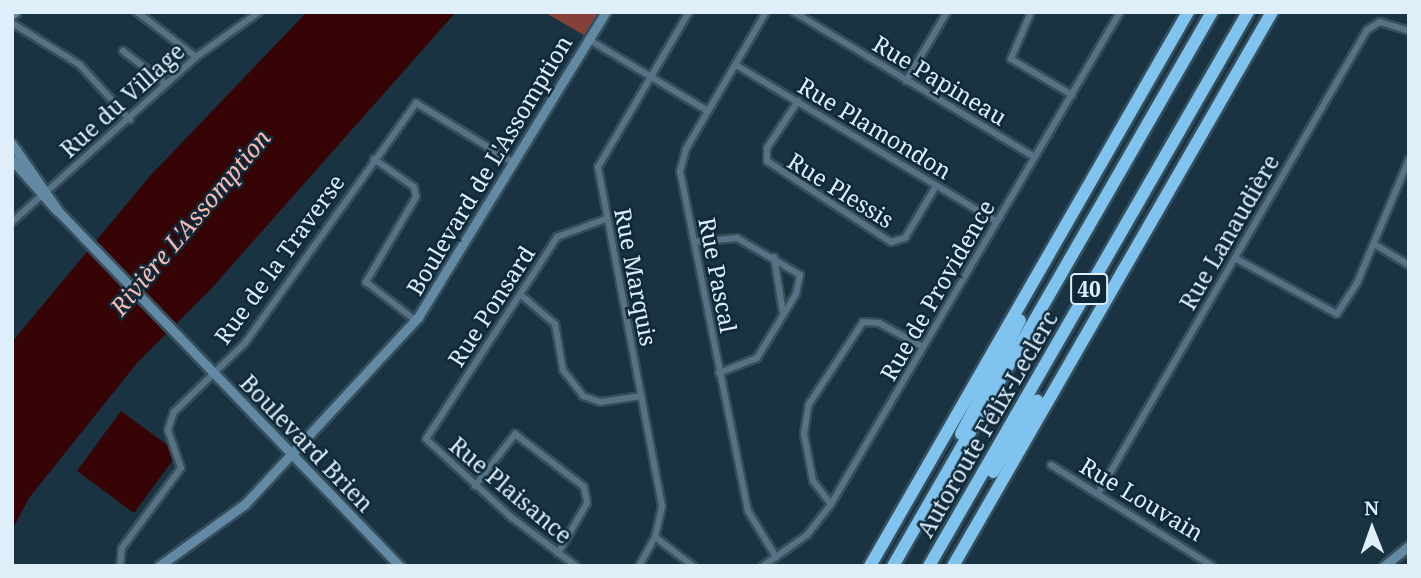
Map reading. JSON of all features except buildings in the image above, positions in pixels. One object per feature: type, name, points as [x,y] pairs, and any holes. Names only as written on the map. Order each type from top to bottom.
[{"type":"highway","points":[[870,566],[1188,12]]},
{"type":"highway","name":"Autoroute Félix-Leclerc","points":[[893,566],[1212,12]]},
{"type":"highway","name":"Autoroute Félix-Leclerc","points":[[930,566],[1248,12]]},
{"type":"highway","points":[[953,566],[1272,12]]},
{"type":"highway","points":[[921,518],[1070,219]]},
{"type":"highway","points":[[930,566],[1109,293]]},
{"type":"street","points":[[137,12],[196,57]]},
{"type":"street","name":"Rue du Village","points":[[12,222],[130,120],[196,57],[258,12]]},
{"type":"street","name":"Boulevard de L'Assomption","points":[[159,566],[223,523],[292,457],[415,320],[516,163],[606,12]]},
{"type":"street","name":"Rue Marquis","points":[[639,566],[656,537],[662,506],[598,167],[689,12]]},
{"type":"street","name":"Rue Pascal","points":[[766,12],[680,163],[719,373],[751,520],[776,557]]},
{"type":"street","name":"Rue Papineau","points":[[794,12],[1033,156]]},
{"type":"street","points":[[906,81],[946,15],[936,12]]},
{"type":"street","points":[[1031,12],[1011,60],[1072,95]]},
{"type":"street","name":"Rue de Providence","points":[[763,566],[816,526],[831,504],[1120,12]]},
{"type":"street","name":"Rue Lanaudière","points":[[1099,492],[1367,30],[1380,22],[1409,32]]},
{"type":"street","points":[[12,23],[80,65],[130,120]]},
{"type":"street","points":[[588,39],[708,111]]},
{"type":"street","points":[[123,51],[166,83]]},
{"type":"street","name":"Rue Plamondon","points":[[736,65],[996,220]]},
{"type":"street","name":"Rue Plessis","points":[[798,101],[767,148],[767,161],[891,242],[905,239],[936,186]]},
{"type":"street","name":"Rue de la Traverse","points":[[120,566],[122,548],[181,468],[170,421],[257,327],[416,103],[516,163]]},
{"type":"street","points":[[12,144],[42,195]]},
{"type":"street","points":[[374,159],[414,187],[416,197],[366,282],[415,320]]},
{"type":"street","points":[[1235,258],[1325,312],[1337,314],[1348,302],[1409,159]]},
{"type":"street","points":[[12,160],[42,195]]},
{"type":"street","name":"Boulevard Brien","points":[[42,195],[400,566]]},
{"type":"street","name":"Rue Ponsard","points":[[426,439],[562,232],[606,219]]},
{"type":"street","points":[[695,242],[737,238],[774,257],[800,275],[783,313],[751,364],[719,373]]},
{"type":"street","points":[[1374,244],[1409,265]]},
{"type":"street","points":[[774,257],[783,313]]},
{"type":"street","points":[[521,295],[555,324],[563,370],[583,396],[600,402],[642,396]]},
{"type":"street","points":[[831,504],[813,481],[804,434],[809,404],[863,322],[879,323],[923,347]]},
{"type":"street","points":[[475,486],[515,434],[573,478],[589,497],[558,553]]},
{"type":"street","name":"Rue Plaisance","points":[[426,439],[475,486],[576,566]]},
{"type":"street","name":"Rue Louvain","points":[[1051,465],[1099,492],[1212,566]]},
{"type":"street","points":[[656,537],[693,566]]},
{"type":"street","points":[[1384,566],[1409,546]]},
{"type":"shaded area","points":[[544,12],[607,12],[589,38]]},
{"type":"water","name":"Rivière L'Assomption","points":[[307,12],[456,12],[210,290],[137,363],[29,498],[12,530],[12,342],[150,176]]},
{"type":"water","points":[[121,411],[178,453],[134,513],[77,471]]}]
